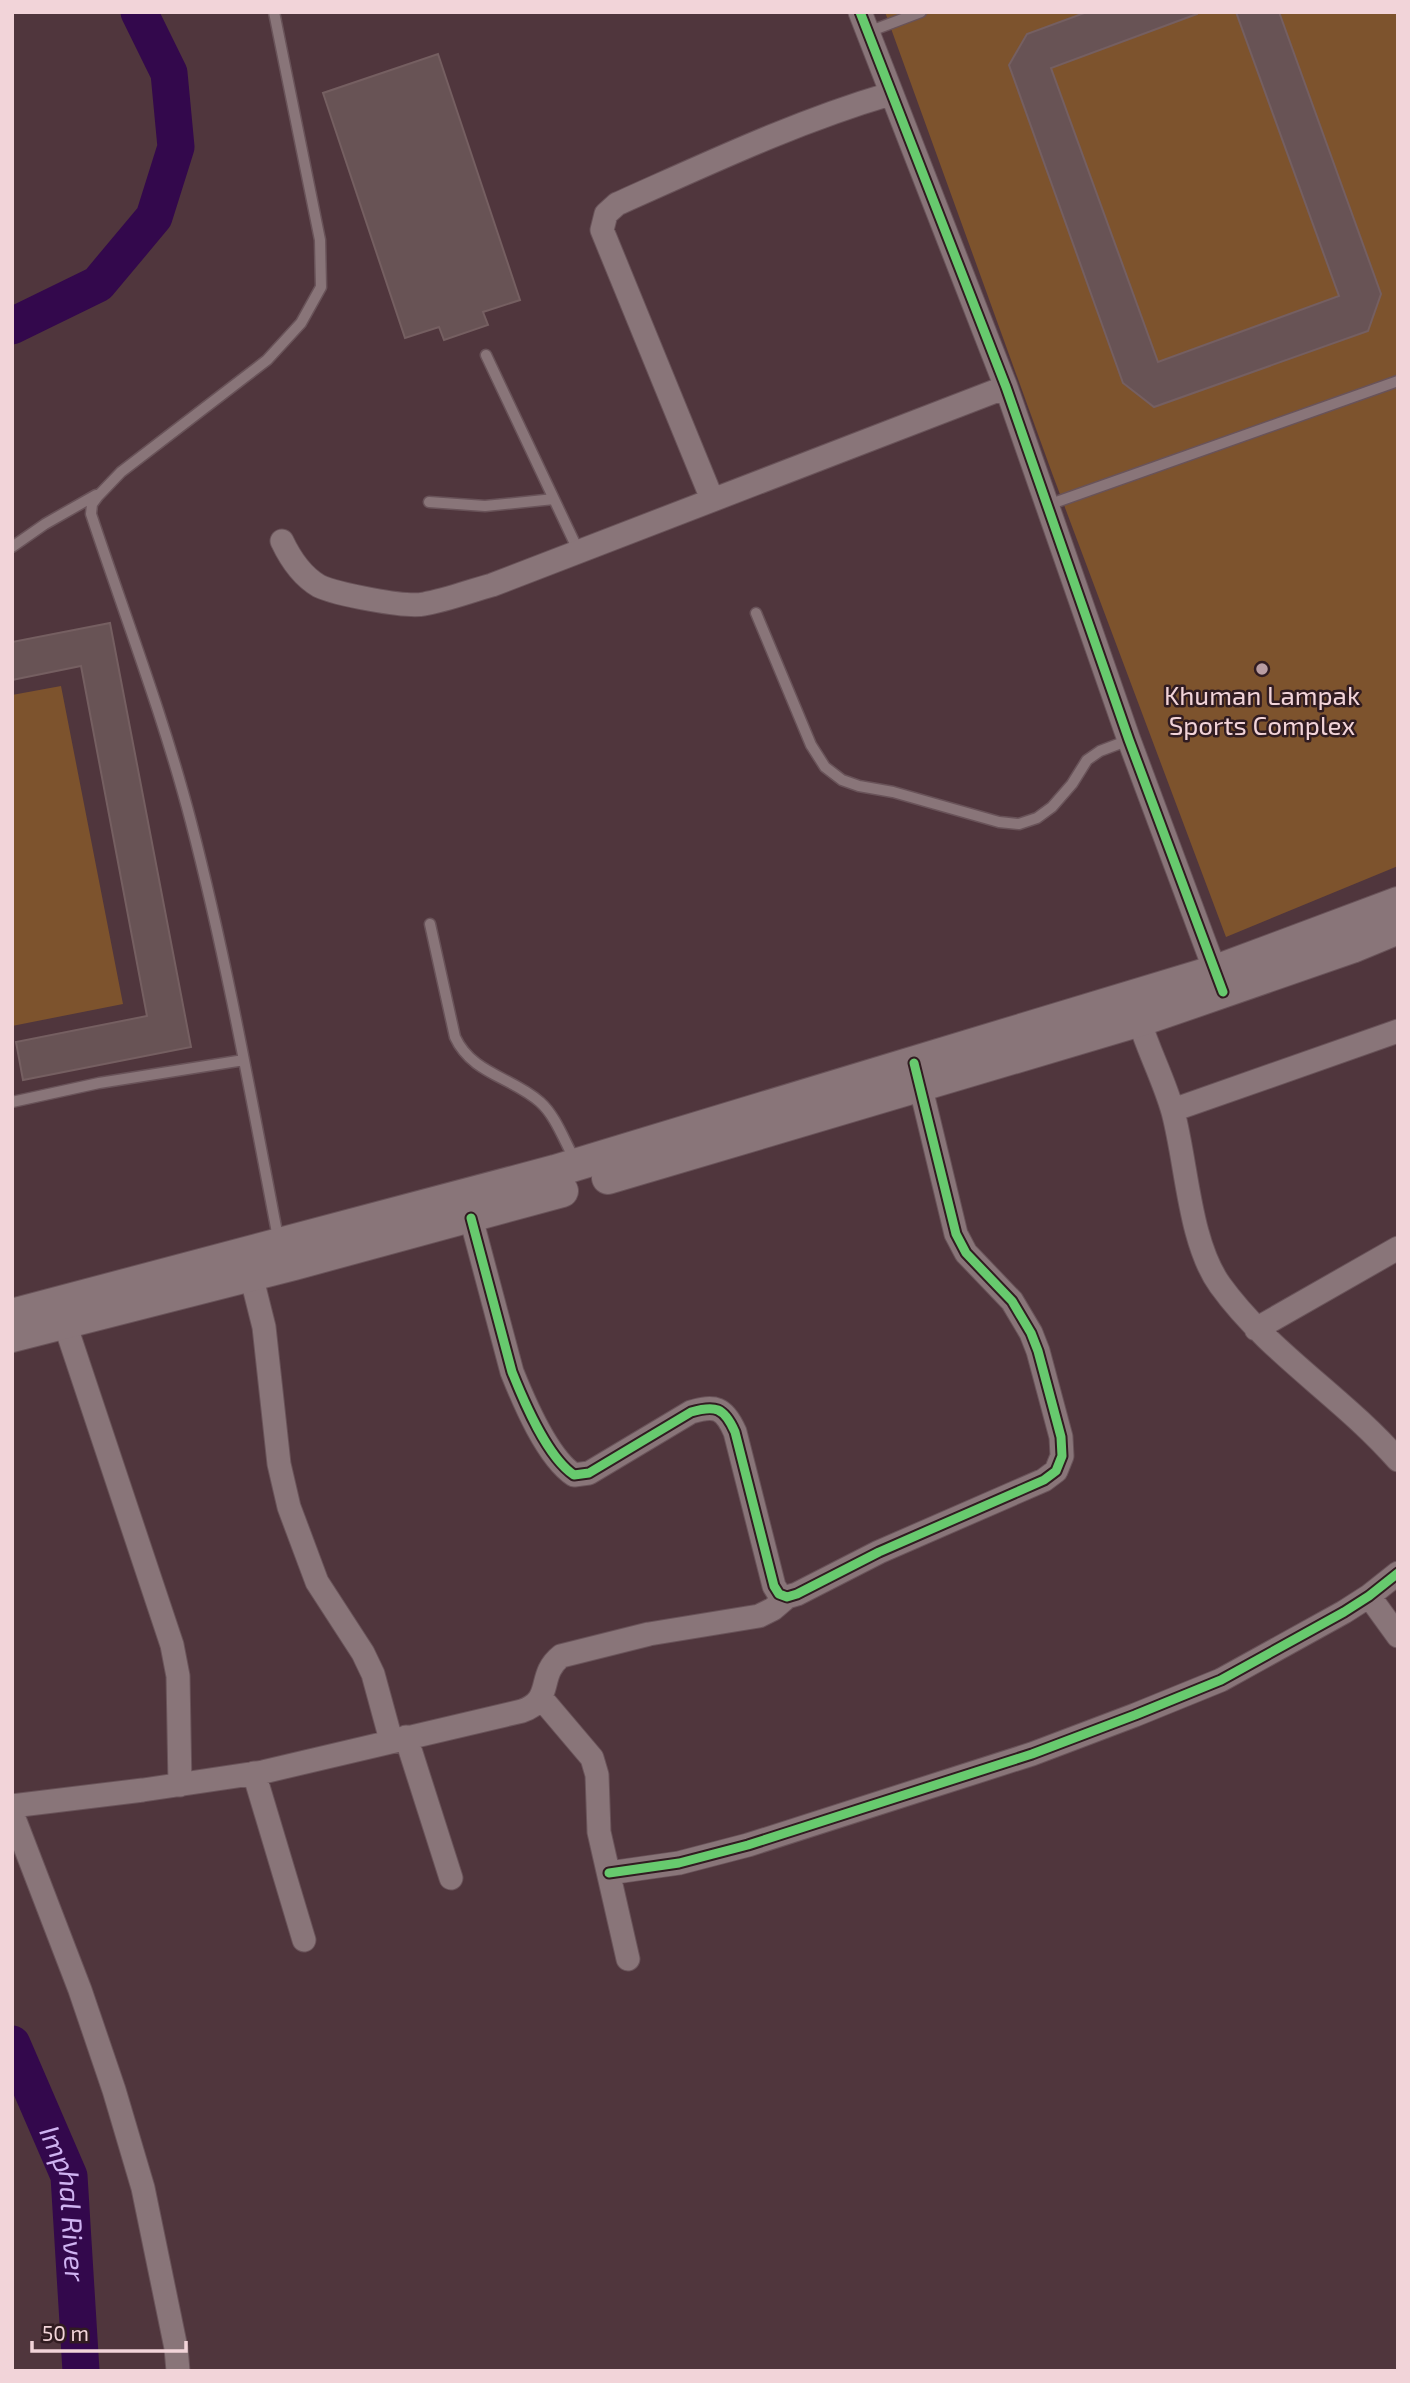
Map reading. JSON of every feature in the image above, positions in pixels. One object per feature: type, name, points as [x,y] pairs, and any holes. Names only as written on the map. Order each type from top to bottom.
[{"type":"main road","points":[[1219,982],[1398,903]]},
{"type":"main road","points":[[12,1336],[471,1218],[918,1075],[1398,928]]},
{"type":"main road","points":[[12,1315],[918,1075]]},
{"type":"street","points":[[864,22],[1006,387],[1129,740],[1219,982]]},
{"type":"street","points":[[712,499],[602,230],[606,214],[617,204],[765,138],[846,107],[890,94]]},
{"type":"street","points":[[282,541],[294,563],[320,586],[405,606],[424,604],[492,585],[1006,387]]},
{"type":"street","points":[[1136,1009],[1170,1102],[1203,1256],[1219,1284],[1256,1329],[1364,1423],[1397,1458]]},
{"type":"street","points":[[1170,1102],[1398,1031]]},
{"type":"street","points":[[12,1806],[254,1773],[522,1711],[542,1699],[546,1677],[552,1664],[561,1656],[649,1634],[759,1616],[788,1597],[879,1552],[1044,1480],[1056,1471],[1062,1456],[1061,1437],[1031,1333],[1012,1301],[966,1253],[956,1234],[918,1075]]},
{"type":"street","points":[[471,1218],[512,1372],[541,1432],[564,1468],[574,1475],[589,1473],[691,1412],[708,1407],[718,1409],[730,1419],[735,1432],[774,1586],[779,1594],[788,1597]]},
{"type":"street","points":[[1256,1329],[1398,1248]]},
{"type":"street","points":[[251,1275],[264,1327],[279,1464],[289,1507],[317,1582],[363,1653],[373,1674],[451,1878]]},
{"type":"street","points":[[65,1324],[172,1645],[178,1676],[180,1785]]},
{"type":"street","points":[[608,1873],[679,1863],[748,1845],[1032,1754],[1221,1680],[1325,1623],[1369,1596],[1393,1576]]},
{"type":"street","points":[[1369,1596],[1398,1636]]},
{"type":"street","points":[[542,1699],[592,1758],[597,1775],[599,1832],[628,1959]]},
{"type":"street","points":[[254,1773],[304,1940]]},
{"type":"street","points":[[12,1813],[80,1990],[143,2188],[176,2348],[178,2371]]},
{"type":"lane","points":[[274,12],[320,240],[321,288],[301,323],[267,360],[121,472],[92,504],[91,514],[172,755],[188,811],[244,1060],[279,1244]]},
{"type":"lane","points":[[864,22],[921,12]]},
{"type":"lane","points":[[486,355],[578,550]]},
{"type":"lane","points":[[1048,505],[1398,381]]},
{"type":"lane","points":[[12,547],[45,524],[101,493]]},
{"type":"lane","points":[[429,502],[485,506],[554,499]]},
{"type":"lane","points":[[756,613],[811,746],[825,767],[842,780],[999,822],[1019,824],[1037,818],[1052,807],[1072,784],[1087,760],[1100,751],[1129,740]]},
{"type":"lane","points":[[430,924],[455,1037],[461,1051],[483,1069],[532,1095],[543,1105],[577,1164]]},
{"type":"lane","points":[[12,1102],[99,1083],[244,1060]]},
{"type":"shaded area","name":"Khuman Lampak Sports Complex","points":[[885,12],[1398,12],[1398,866],[1226,937],[1052,473]]},
{"type":"shaded area","points":[[61,686],[123,1004],[12,1026],[12,695]]},
{"type":"building","points":[[1087,12],[1197,12],[1051,68],[1158,362],[1339,296],[1236,12],[1279,12],[1381,294],[1368,331],[1154,407],[1123,383],[1009,65],[1027,34]]},
{"type":"building","points":[[438,54],[520,300],[483,312],[488,325],[444,340],[439,327],[405,338],[323,93]]},
{"type":"building","points":[[110,623],[191,1047],[23,1080],[16,1042],[147,1016],[81,666],[12,680],[12,642]]},
{"type":"waterway","name":"Imphal River","points":[[12,326],[98,284],[154,217],[176,147],[169,73],[139,12]]},
{"type":"waterway","name":"Imphal River","points":[[12,2044],[69,2176],[81,2371]]},
{"type":"cycle path","points":[[860,12],[1006,387],[1129,740],[1223,992]]},
{"type":"cycle path","points":[[471,1218],[512,1372],[537,1428],[564,1467],[574,1475],[589,1473],[691,1412],[718,1410],[727,1417],[735,1432],[774,1586],[779,1594],[787,1597],[797,1594],[879,1552],[1044,1480],[1056,1471],[1062,1456],[1061,1437],[1031,1333],[1012,1301],[966,1253],[956,1234],[914,1063]]},
{"type":"cycle path","points":[[609,1873],[679,1863],[748,1845],[1032,1754],[1135,1715],[1221,1680],[1344,1612],[1398,1573]]},
{"type":"place","name":"Khuman Lampak Sports Complex","points":[[1262,669]]}]
